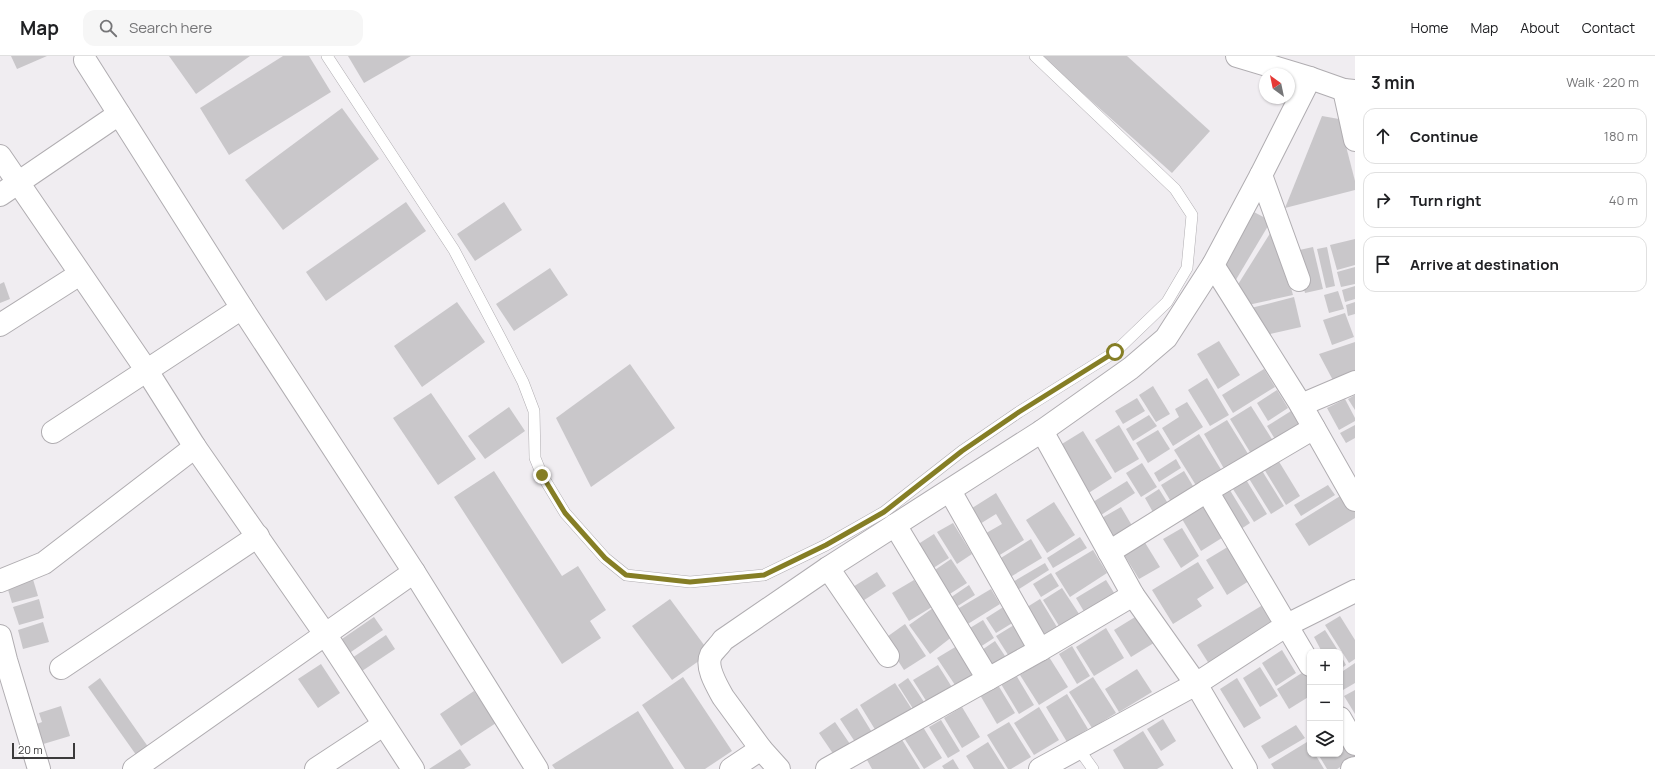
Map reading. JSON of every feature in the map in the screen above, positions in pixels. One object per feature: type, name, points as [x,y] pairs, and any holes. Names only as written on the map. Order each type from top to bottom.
[{"type":"street","points":[[1237,56],[1350,90],[1355,140]]},
{"type":"street","points":[[85,60],[242,308],[414,572],[537,769]]},
{"type":"street","points":[[779,769],[761,749],[717,687],[710,668],[710,656],[724,640],[828,568],[1042,431],[1131,368],[1166,338],[1213,265],[1310,78]]},
{"type":"street","points":[[0,195],[119,114]]},
{"type":"street","points":[[0,156],[147,370],[195,447],[325,634],[412,769]]},
{"type":"street","points":[[1261,175],[1299,280]]},
{"type":"street","points":[[1213,265],[1301,405],[1355,500]]},
{"type":"street","points":[[0,325],[80,274]]},
{"type":"street","points":[[53,432],[242,308]]},
{"type":"street","points":[[1301,405],[1355,382]]},
{"type":"street","points":[[1109,552],[1207,491],[1314,428]]},
{"type":"street","points":[[1042,431],[1133,595],[1196,684],[1246,769]]},
{"type":"street","points":[[0,581],[44,563],[195,447]]},
{"type":"street","points":[[950,491],[1040,650]]},
{"type":"street","points":[[1207,491],[1307,660]]},
{"type":"street","points":[[895,525],[988,679]]},
{"type":"street","points":[[61,668],[258,536]]},
{"type":"street","points":[[828,568],[888,656]]},
{"type":"street","points":[[134,769],[414,572]]},
{"type":"street","points":[[1040,769],[1196,684],[1287,625],[1355,591]]},
{"type":"street","points":[[826,769],[1040,650],[1133,595]]},
{"type":"street","points":[[0,636],[39,769]]},
{"type":"street","points":[[1342,721],[1355,744]]},
{"type":"street","points":[[316,769],[383,725]]},
{"type":"street","points":[[731,769],[761,749]]},
{"type":"lane","points":[[327,56],[454,250],[487,312],[523,382],[534,411],[535,458],[542,475],[565,513],[605,558],[626,575],[690,582],[764,575],[826,545],[884,512],[968,446],[1115,352],[1167,302],[1187,268],[1192,215],[1175,189],[1035,56]]},
{"type":"lane","points":[[1078,748],[1093,769]]},
{"type":"building","points":[[11,56],[47,56],[17,69]]},
{"type":"building","points":[[169,56],[250,56],[196,94]]},
{"type":"building","points":[[283,56],[309,56],[331,92],[229,155],[200,108]]},
{"type":"building","points":[[348,56],[411,56],[364,83]]},
{"type":"building","points":[[1041,56],[1127,56],[1210,131],[1172,173]]},
{"type":"building","points":[[342,108],[379,159],[283,230],[245,180]]},
{"type":"building","points":[[1322,116],[1339,119],[1355,181],[1355,190],[1285,208]]},
{"type":"building","points":[[406,202],[426,231],[326,301],[306,272]]},
{"type":"building","points":[[504,202],[522,230],[475,261],[457,234]]},
{"type":"building","points":[[1252,211],[1271,221],[1231,288],[1219,266]]},
{"type":"building","points":[[1274,227],[1293,295],[1248,305],[1237,286]]},
{"type":"building","points":[[1355,239],[1355,265],[1337,270],[1330,245]]},
{"type":"building","points":[[1313,247],[1323,289],[1305,293],[1295,251]]},
{"type":"building","points":[[1327,247],[1335,286],[1326,288],[1317,249]]},
{"type":"building","points":[[1355,267],[1355,284],[1341,287],[1337,272]]},
{"type":"building","points":[[550,268],[568,295],[514,331],[496,304]]},
{"type":"building","points":[[4,282],[10,299],[0,303],[0,284]]},
{"type":"building","points":[[1355,286],[1355,299],[1345,302],[1342,290]]},
{"type":"building","points":[[1338,291],[1344,309],[1329,313],[1324,295]]},
{"type":"building","points":[[1294,297],[1301,327],[1266,335],[1251,308]]},
{"type":"building","points":[[457,302],[485,342],[422,387],[394,346]]},
{"type":"building","points":[[1355,302],[1355,314],[1348,316],[1346,305]]},
{"type":"building","points":[[1345,313],[1354,337],[1332,345],[1323,320]]},
{"type":"building","points":[[1219,341],[1240,375],[1218,389],[1197,354]]},
{"type":"building","points":[[1355,342],[1355,377],[1336,386],[1319,354]]},
{"type":"building","points":[[630,364],[675,428],[591,487],[556,418]]},
{"type":"building","points":[[1264,369],[1275,387],[1233,413],[1222,395]]},
{"type":"building","points":[[1207,378],[1229,415],[1210,426],[1188,390]]},
{"type":"building","points":[[1153,386],[1170,414],[1156,422],[1139,395]]},
{"type":"building","points":[[1277,390],[1288,408],[1268,421],[1257,403]]},
{"type":"building","points":[[431,393],[476,459],[438,485],[393,418]]},
{"type":"building","points":[[1355,395],[1355,410],[1348,399]]},
{"type":"building","points":[[1137,398],[1145,411],[1123,424],[1115,411]]},
{"type":"building","points":[[1345,399],[1355,418],[1355,421],[1339,430],[1327,408]]},
{"type":"building","points":[[1187,402],[1203,427],[1173,446],[1162,428],[1179,417],[1175,409]]},
{"type":"building","points":[[1251,406],[1275,444],[1253,457],[1230,419]]},
{"type":"building","points":[[509,407],[525,431],[485,459],[468,436]]},
{"type":"building","points":[[1291,411],[1302,429],[1278,444],[1267,426]]},
{"type":"building","points":[[1149,415],[1157,426],[1133,441],[1126,429]]},
{"type":"building","points":[[1227,420],[1250,457],[1226,472],[1204,434]]},
{"type":"building","points":[[1119,425],[1139,459],[1115,473],[1095,440]]},
{"type":"building","points":[[1355,425],[1355,438],[1346,443],[1340,433]]},
{"type":"building","points":[[1158,430],[1170,449],[1148,463],[1136,443]]},
{"type":"building","points":[[1083,431],[1112,478],[1087,494],[1057,447]]},
{"type":"building","points":[[1199,434],[1222,471],[1197,487],[1174,450]]},
{"type":"building","points":[[1176,459],[1181,468],[1159,482],[1154,473]]},
{"type":"building","points":[[1278,460],[1300,496],[1286,505],[1264,469]]},
{"type":"building","points":[[1142,463],[1157,487],[1141,497],[1126,473]]},
{"type":"building","points":[[1261,469],[1284,506],[1271,514],[1248,477]]},
{"type":"building","points":[[494,471],[562,576],[578,566],[606,610],[590,621],[601,638],[562,664],[454,497]]},
{"type":"building","points":[[1184,471],[1196,491],[1173,505],[1161,485]]},
{"type":"building","points":[[1245,478],[1267,514],[1254,522],[1231,486]]},
{"type":"building","points":[[1127,481],[1135,493],[1101,515],[1093,502]]},
{"type":"building","points":[[1328,485],[1335,495],[1301,516],[1294,505]]},
{"type":"building","points":[[1228,487],[1250,523],[1238,531],[1216,495]]},
{"type":"building","points":[[1159,489],[1169,505],[1154,514],[1145,498]]},
{"type":"building","points":[[996,493],[1024,540],[990,561],[961,515]],"holes":[[[996,514],[1002,524],[981,536],[975,527]]]},
{"type":"building","points":[[1345,493],[1355,510],[1355,518],[1309,546],[1295,524]]},
{"type":"building","points":[[1054,502],[1075,535],[1047,553],[1026,520]]},
{"type":"building","points":[[1206,504],[1225,536],[1201,551],[1182,519]]},
{"type":"building","points":[[1121,507],[1134,529],[1114,541],[1100,519]]},
{"type":"building","points":[[953,523],[972,554],[957,564],[937,532]]},
{"type":"building","points":[[1182,528],[1199,556],[1181,568],[1163,539]]},
{"type":"building","points":[[934,534],[949,558],[927,572],[912,548]]},
{"type":"building","points":[[1080,537],[1087,548],[1053,568],[1047,558]]},
{"type":"building","points":[[1031,539],[1042,558],[1007,579],[996,561]]},
{"type":"building","points":[[1144,541],[1160,567],[1139,579],[1123,553]]},
{"type":"building","points":[[1231,545],[1252,579],[1227,595],[1206,560]]},
{"type":"building","points":[[1093,550],[1107,573],[1070,597],[1055,573]]},
{"type":"building","points":[[951,559],[967,583],[945,597],[929,574]]},
{"type":"building","points":[[1198,562],[1214,588],[1197,599],[1202,606],[1173,624],[1152,590]]},
{"type":"building","points":[[1045,563],[1049,570],[1016,591],[1011,583]]},
{"type":"building","points":[[877,572],[886,586],[858,604],[848,590]]},
{"type":"building","points":[[1051,573],[1059,586],[1041,597],[1033,584]]},
{"type":"building","points":[[32,576],[38,596],[12,603],[6,583]]},
{"type":"building","points":[[914,580],[932,607],[909,621],[892,593]]},
{"type":"building","points":[[1106,580],[1116,596],[1086,615],[1076,598]]},
{"type":"building","points":[[969,585],[975,595],[953,609],[947,600]]},
{"type":"building","points":[[1062,588],[1081,617],[1061,629],[1043,600]]},
{"type":"building","points":[[991,589],[1000,604],[963,627],[954,611]]},
{"type":"building","points":[[39,599],[44,618],[19,625],[13,607]]},
{"type":"building","points":[[670,599],[710,653],[672,680],[632,626]]},
{"type":"building","points":[[1040,599],[1060,632],[1044,642],[1024,609]]},
{"type":"building","points":[[1271,600],[1284,622],[1211,667],[1197,645]]},
{"type":"building","points":[[1005,606],[1014,622],[996,633],[986,618]]},
{"type":"building","points":[[933,608],[953,636],[930,654],[909,625]]},
{"type":"building","points":[[1140,614],[1157,641],[1131,657],[1114,630]]},
{"type":"building","points":[[1340,616],[1355,640],[1355,659],[1349,663],[1343,654],[1343,649],[1340,649],[1325,625]]},
{"type":"building","points":[[374,617],[383,630],[348,654],[339,641]]},
{"type":"building","points":[[983,620],[994,638],[977,649],[965,631]]},
{"type":"building","points":[[43,622],[49,642],[23,649],[18,630]]},
{"type":"building","points":[[905,624],[926,656],[904,670],[884,639]]},
{"type":"building","points":[[1014,625],[1028,646],[1010,658],[996,636]]},
{"type":"building","points":[[1106,628],[1124,658],[1094,676],[1076,647]]},
{"type":"building","points":[[1325,630],[1337,649],[1320,649],[1314,637]]},
{"type":"building","points":[[386,635],[395,649],[362,671],[352,658]]},
{"type":"building","points":[[995,641],[1007,659],[988,672],[976,654]]},
{"type":"building","points":[[962,643],[984,676],[959,691],[937,658]]},
{"type":"building","points":[[1072,646],[1090,676],[1077,684],[1059,654]]},
{"type":"building","points":[[1282,650],[1296,673],[1276,686],[1262,663]]},
{"type":"building","points":[[1049,657],[1068,687],[1039,705],[1020,675]]},
{"type":"building","points":[[1343,660],[1346,665],[1343,667]]},
{"type":"building","points":[[1355,663],[1355,683],[1343,690],[1343,685],[1343,671]]},
{"type":"building","points":[[321,664],[340,693],[318,708],[298,679]]},
{"type":"building","points":[[938,665],[955,692],[930,707],[913,680]]},
{"type":"building","points":[[1260,667],[1278,696],[1260,707],[1243,678]]},
{"type":"building","points":[[1137,669],[1152,692],[1119,712],[1105,689]]},
{"type":"building","points":[[1307,670],[1307,698],[1289,709],[1277,689]]},
{"type":"building","points":[[1016,675],[1034,705],[1019,714],[1001,684]]},
{"type":"building","points":[[683,677],[732,751],[705,769],[685,769],[642,705]]},
{"type":"building","points":[[1093,677],[1116,713],[1092,728],[1069,692]]},
{"type":"building","points":[[100,678],[151,751],[139,759],[88,687]]},
{"type":"building","points":[[908,678],[928,708],[917,715],[898,685]]},
{"type":"building","points":[[1237,678],[1261,718],[1244,728],[1220,689]]},
{"type":"building","points":[[895,683],[915,714],[879,736],[860,705]]},
{"type":"building","points":[[998,685],[1015,713],[997,724],[980,695]]},
{"type":"building","points":[[1355,690],[1355,714],[1344,696]]},
{"type":"building","points":[[474,691],[496,723],[461,746],[440,714]]},
{"type":"building","points":[[1067,694],[1088,729],[1067,742],[1046,707]]},
{"type":"building","points":[[61,706],[70,736],[40,745],[34,725],[42,722],[39,713]]},
{"type":"building","points":[[962,707],[980,737],[962,748],[944,718]]},
{"type":"building","points":[[1039,707],[1059,740],[1034,755],[1014,723]]},
{"type":"building","points":[[857,708],[873,734],[857,745],[840,719]]},
{"type":"building","points":[[638,711],[674,769],[555,769],[552,765]]},
{"type":"building","points":[[1163,719],[1176,741],[1161,751],[1147,729]]},
{"type":"building","points":[[941,720],[960,751],[948,758],[929,727]]},
{"type":"building","points":[[835,722],[852,747],[836,758],[819,733]]},
{"type":"building","points":[[1009,722],[1031,757],[1011,769],[1008,769],[987,735]]},
{"type":"building","points":[[1296,725],[1305,738],[1269,759],[1261,746]]},
{"type":"building","points":[[923,727],[942,758],[924,769],[904,738]]},
{"type":"building","points":[[1143,731],[1164,765],[1157,769],[1124,769],[1113,750]]},
{"type":"building","points":[[1343,734],[1355,754],[1355,758],[1337,769],[1327,769],[1320,757],[1343,757]]},
{"type":"building","points":[[901,738],[920,769],[872,769],[867,760]]},
{"type":"building","points":[[988,742],[1005,769],[974,769],[966,756]]},
{"type":"building","points":[[1307,742],[1307,757],[1317,757],[1324,769],[1274,769],[1271,764]]},
{"type":"building","points":[[460,749],[471,765],[464,769],[429,769]]},
{"type":"building","points":[[953,759],[959,769],[944,769],[942,766]]},
{"type":"route","points":[[542,475],[565,513],[605,558],[626,575],[690,582],[764,575],[826,545],[884,512],[962,451],[1019,412],[1115,352]]}]
